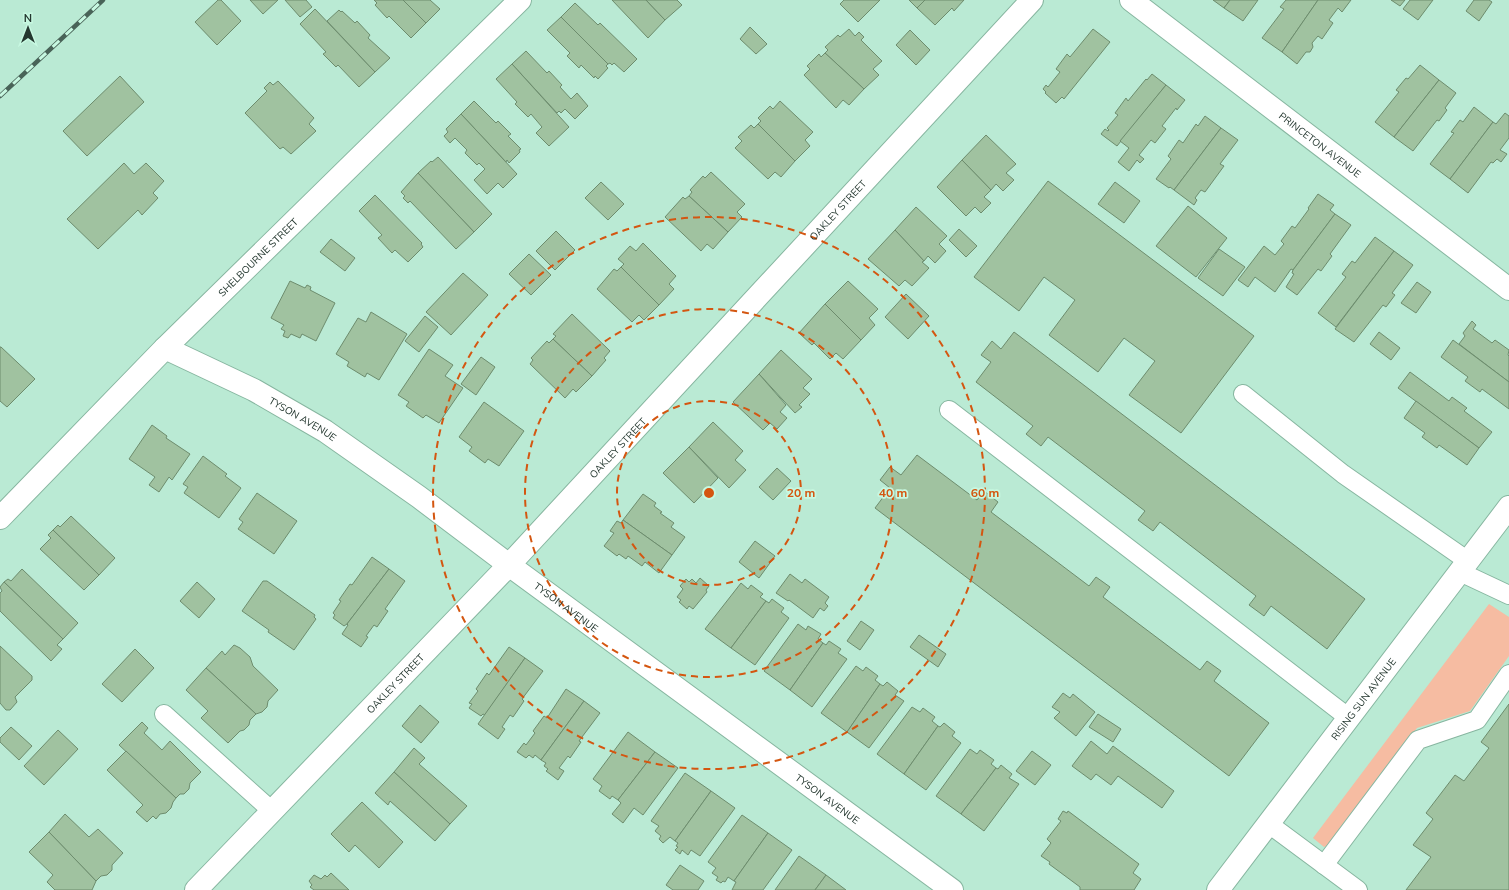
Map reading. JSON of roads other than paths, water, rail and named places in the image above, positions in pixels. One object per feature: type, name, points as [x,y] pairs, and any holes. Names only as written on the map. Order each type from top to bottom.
[{"type":"street","name":"SHELBOURNE STREET","points":[[0,518],[165,348],[520,0]]},
{"type":"street","name":"OAKLEY STREET","points":[[196,890],[509,565],[1032,0]]},
{"type":"street","name":"PRINCETON AVENUE","points":[[1131,0],[1509,289]]},
{"type":"street","name":"TYSON AVENUE","points":[[165,348],[254,390],[326,431],[419,497],[509,565],[952,890]]},
{"type":"street","name":"RISING SUN AVENUE","points":[[1218,890],[1509,507]]},
{"type":"lane","points":[[1243,394],[1343,474],[1464,566],[1509,595]]},
{"type":"lane","points":[[949,410],[1349,718]]},
{"type":"lane","points":[[1324,865],[1418,740],[1477,720],[1509,674]]},
{"type":"lane","points":[[164,714],[272,811]]},
{"type":"lane","points":[[1269,824],[1358,890]]},
{"type":"railway","points":[[0,96],[103,0]]}]
